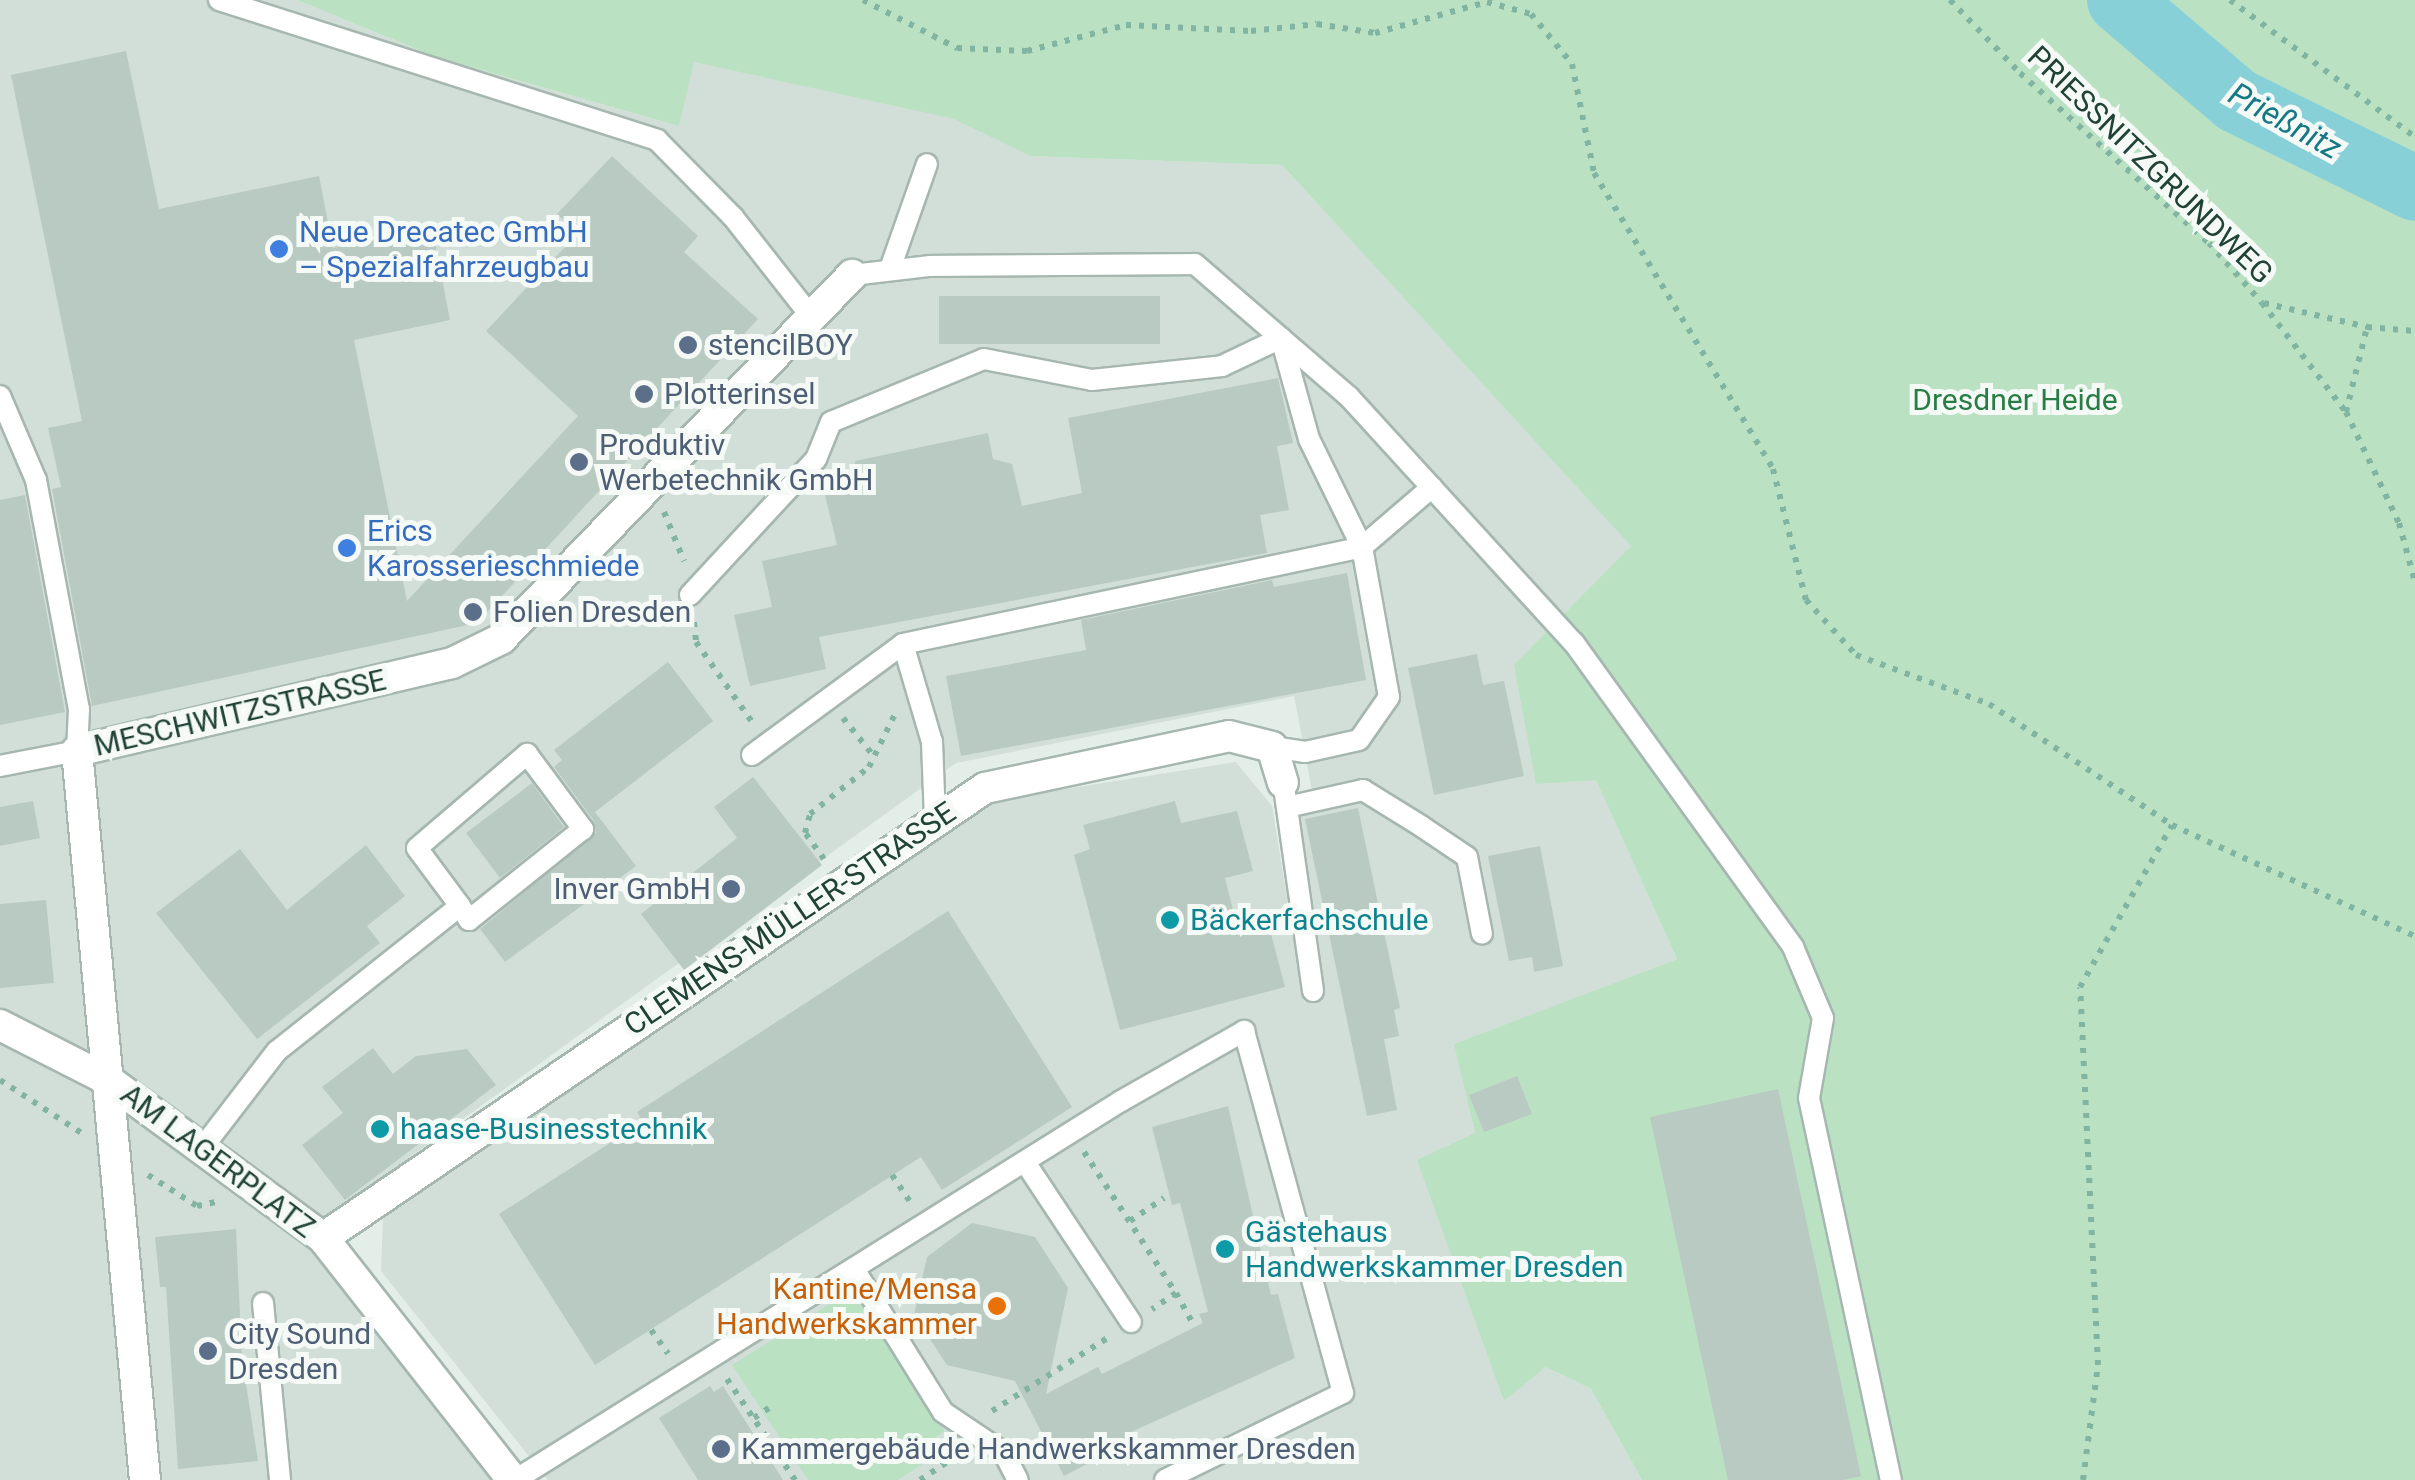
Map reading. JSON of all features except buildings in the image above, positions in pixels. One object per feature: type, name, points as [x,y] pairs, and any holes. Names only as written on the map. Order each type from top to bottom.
[{"type":"street","name":"MESCHWITZSTRASSE","points":[[146,1480],[77,751],[452,664],[501,639],[809,314],[852,275]]},
{"type":"street","name":"CLEMENS-MÜLLER-STRASSE","points":[[323,1238],[985,788],[1018,776],[1229,736],[1272,747]]},
{"type":"street","points":[[1272,747],[1285,795]]},
{"type":"street","name":"AM LAGERPLATZ","points":[[0,1025],[108,1080],[203,1146],[323,1238],[514,1480]]},
{"type":"lane","points":[[220,0],[657,140],[732,217],[809,314]]},
{"type":"lane","points":[[890,269],[928,164]]},
{"type":"lane","points":[[852,275],[890,269],[1195,264],[1349,397],[1574,643],[1793,947],[1823,1018],[1810,1098],[1891,1480]]},
{"type":"lane","points":[[1272,747],[1305,752],[1359,740],[1389,696],[1362,547],[1309,439],[1281,338]]},
{"type":"lane","points":[[690,595],[816,459],[831,422],[904,388],[984,359],[1092,380],[1222,366],[1281,338]]},
{"type":"lane","points":[[0,396],[36,480],[80,709],[77,751],[0,766]]},
{"type":"lane","points":[[752,754],[903,644],[1362,547],[1432,487]]},
{"type":"lane","points":[[903,644],[932,742],[935,822]]},
{"type":"lane","points":[[527,754],[583,829],[469,920],[460,906],[417,848],[527,754]]},
{"type":"lane","points":[[1313,991],[1285,795],[1364,790],[1467,857],[1482,934]]},
{"type":"lane","points":[[203,1146],[277,1052],[460,906]]},
{"type":"lane","points":[[514,1480],[1072,1133],[1244,1031],[1343,1393],[1165,1480]]},
{"type":"lane","points":[[1025,1162],[1132,1322]]},
{"type":"lane","points":[[854,1268],[943,1412],[1004,1453],[1018,1480]]},
{"type":"lane","points":[[262,1303],[280,1480]]},
{"type":"path","points":[[863,0],[957,48],[1027,51],[1126,25],[1251,32],[1316,24],[1375,34],[1486,2],[1531,14],[1572,64],[1594,174],[1773,469],[1806,600],[1856,655],[1990,704],[2172,825],[2415,936]]},
{"type":"path","name":"PRIESSNITZGRUNDWEG","points":[[1950,0],[2208,244],[2262,303],[2346,412],[2399,523],[2415,582]]},
{"type":"path","points":[[2230,0],[2415,137]]},
{"type":"path","points":[[2262,303],[2366,327],[2415,331]]},
{"type":"path","points":[[2346,412],[2366,327]]},
{"type":"path","points":[[842,884],[805,833],[810,814],[869,767],[886,722],[918,693]]},
{"type":"path","points":[[826,697],[874,756]]},
{"type":"path","points":[[2084,1480],[2098,1365],[2080,987],[2172,825]]},
{"type":"path","points":[[1072,1133],[1194,1326]]},
{"type":"path","points":[[1130,1222],[1164,1198]]},
{"type":"path","points":[[920,1480],[983,1438],[978,1420],[1176,1294]]},
{"type":"path","points":[[712,1357],[796,1480]]},
{"type":"path","points":[[754,1418],[769,1408]]},
{"type":"shaded area","points":[[0,0],[297,0],[436,57],[679,126],[693,61],[955,119],[1030,156],[1282,165],[1632,546],[1596,779],[1677,959],[1455,1044],[1475,1134],[1503,1401],[1546,1367],[1591,1389],[1642,1480],[548,1480],[381,1271],[383,1219],[989,801],[1236,762],[1272,806],[1304,1002],[1319,996],[1292,797],[1312,791],[1294,696],[956,763],[323,1220],[101,1062],[127,1480],[0,1480]]},
{"type":"shaded area","points":[[127,1107],[314,1247],[495,1480],[159,1480]]},
{"type":"green space","name":"Dresdner Heide","points":[[297,0],[2415,0],[2415,1480],[1642,1480],[1591,1389],[1546,1367],[1504,1401],[1417,1160],[1475,1133],[1454,1044],[1677,959],[1596,780],[1536,784],[1514,665],[1631,546],[1282,165],[1030,156],[954,119],[694,62],[679,126],[436,57]]},
{"type":"green space","points":[[853,1289],[945,1431],[930,1441],[938,1454],[898,1480],[808,1480],[732,1365]]},
{"type":"waterway","name":"Prießnitz","points":[[2119,0],[2236,100],[2415,188]]},
{"type":"place","name":"Neue Drecatec GmbH – Spezialfahrzeugbau","points":[[279,249]]},
{"type":"place","name":"stencilBOY","points":[[688,345]]},
{"type":"place","name":"Plotterinsel","points":[[644,394]]},
{"type":"place","name":"Produktiv Werbetechnik GmbH","points":[[579,462]]},
{"type":"place","name":"Erics Karosserieschmiede","points":[[347,548]]},
{"type":"place","name":"Folien Dresden","points":[[473,612]]},
{"type":"place","name":"Inver GmbH","points":[[731,889]]},
{"type":"place","name":"Bäckerfachschule","points":[[1170,920]]},
{"type":"place","name":"haase-Businesstechnik","points":[[380,1129]]},
{"type":"place","name":"Gästehaus Handwerkskammer Dresden","points":[[1225,1249]]},
{"type":"place","name":"Kantine/Mensa Handwerkskammer","points":[[997,1306]]},
{"type":"place","name":"City Sound Dresden","points":[[208,1351]]},
{"type":"place","name":"Kammergebäude Handwerkskammer Dresden","points":[[721,1449]]}]
